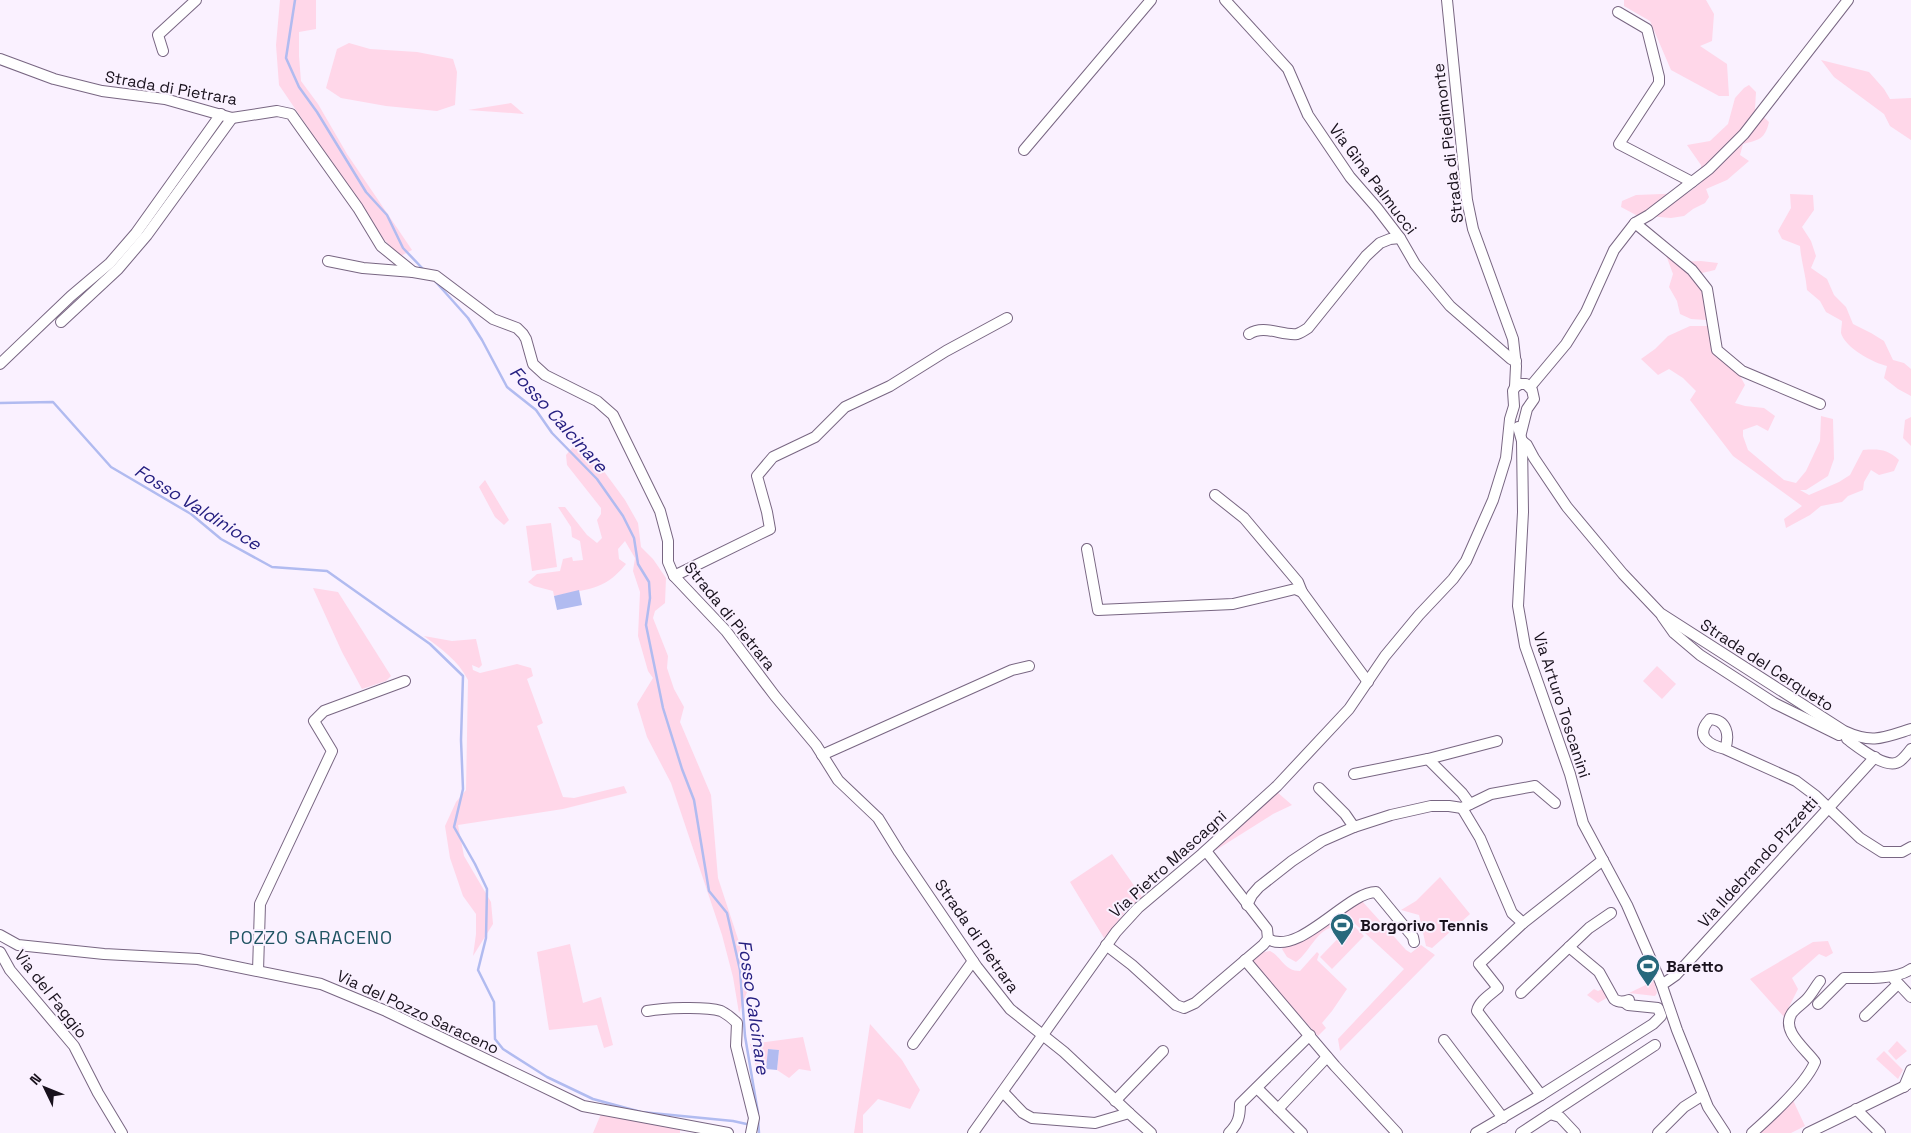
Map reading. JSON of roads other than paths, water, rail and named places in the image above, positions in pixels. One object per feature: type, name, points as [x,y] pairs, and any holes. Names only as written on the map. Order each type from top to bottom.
[{"type":"street","points":[[162,51],[158,35],[196,0]]},
{"type":"street","points":[[1024,150],[1151,0]]},
{"type":"street","name":"Via Gina Palmucci","points":[[1225,0],[1288,69],[1308,115],[1350,177],[1400,238],[1415,264],[1450,306],[1516,364]]},
{"type":"street","name":"Strada di Piedimonte","points":[[1447,0],[1467,200],[1473,229],[1513,339],[1516,364],[1513,394],[1520,412]]},
{"type":"street","points":[[1528,386],[1566,344],[1586,312],[1614,250],[1635,223],[1649,215],[1710,169],[1744,134],[1848,0]]},
{"type":"street","points":[[1618,12],[1647,28],[1659,77],[1659,83],[1620,144],[1692,182]]},
{"type":"street","name":"Strada di Pietrara","points":[[0,59],[54,79],[102,91],[165,99],[232,118],[277,111],[291,114],[358,208],[381,246],[413,272]]},
{"type":"street","points":[[0,364],[71,296],[110,263],[141,226],[221,114]]},
{"type":"street","points":[[61,322],[118,269],[147,236],[232,118]]},
{"type":"street","points":[[1635,223],[1692,270],[1707,289],[1717,350],[1742,371],[1820,404]]},
{"type":"street","points":[[1249,334],[1260,330],[1297,334],[1308,328],[1366,256],[1380,243],[1400,238]]},
{"type":"street","name":"Strada di Pietrara","points":[[328,261],[363,268],[436,276],[493,319],[517,328],[526,340],[533,364],[545,375],[597,401],[613,415],[660,511],[668,540],[668,562],[674,576],[726,631],[822,755],[838,780],[878,818],[898,852],[973,961],[1010,1009],[1064,1052],[1151,1133]]},
{"type":"street","points":[[674,576],[770,529],[757,476],[773,457],[816,437],[845,407],[890,386],[946,351],[1007,318]]},
{"type":"street","name":"Strada di Piedimonte","points":[[1516,364],[1528,386]]},
{"type":"street","points":[[1515,387],[1520,384],[1528,386],[1535,395],[1534,399],[1520,412]]},
{"type":"street","name":"Via Pietro Mascagni","points":[[1510,430],[1520,412]]},
{"type":"street","name":"Via Pietro Mascagni","points":[[973,1133],[1106,945],[1138,908],[1206,851],[1277,786],[1350,709],[1385,656],[1454,579],[1466,561],[1493,500],[1506,458],[1510,430],[1520,412]]},
{"type":"street","name":"Via Arturo Toscanini","points":[[1520,412],[1523,512],[1518,606],[1525,646],[1570,774],[1583,823],[1627,905],[1661,984],[1665,999],[1703,1095],[1714,1118],[1725,1133]]},
{"type":"street","name":"Strada del Cerqueto","points":[[1521,437],[1567,506],[1623,574],[1660,613],[1674,633],[1700,655],[1774,703],[1846,739],[1888,764],[1900,762],[1911,749]]},
{"type":"street","points":[[1215,495],[1244,518],[1298,582],[1302,592],[1368,682]]},
{"type":"street","points":[[1087,548],[1098,610],[1234,604],[1295,589],[1302,592]]},
{"type":"street","name":"Strada del Cerqueto","points":[[1660,613],[1844,732],[1871,740],[1911,730]]},
{"type":"street","points":[[822,755],[1012,670],[1030,666]]},
{"type":"street","points":[[258,971],[260,904],[332,751],[314,721],[324,710],[405,680]]},
{"type":"street","name":"Strada del Cerqueto","points":[[1846,739],[1859,738]]},
{"type":"street","points":[[1354,774],[1428,759],[1497,741]]},
{"type":"street","points":[[1725,749],[1796,781],[1860,838],[1882,852],[1902,852],[1911,847]]},
{"type":"street","name":"Via Ildebrando Pizzetti","points":[[1661,984],[1676,975],[1874,757]]},
{"type":"street","points":[[1428,759],[1462,793],[1512,913],[1523,923]]},
{"type":"street","points":[[1247,905],[1259,887],[1292,861],[1322,841],[1354,827],[1391,815],[1431,806],[1466,806],[1491,794],[1535,786],[1555,803]]},
{"type":"street","points":[[1318,788],[1346,814],[1354,827]]},
{"type":"street","points":[[1106,945],[1132,964],[1176,1005],[1184,1008],[1195,1003],[1263,945],[1268,939],[1267,929],[1206,851]]},
{"type":"street","points":[[1542,1095],[1477,1011],[1478,1006],[1483,1000],[1498,988],[1479,964],[1523,923],[1603,860]]},
{"type":"street","points":[[1268,939],[1275,943],[1290,941],[1331,918],[1368,892],[1376,892],[1413,937],[1414,942]]},
{"type":"street","points":[[1521,993],[1589,928],[1611,913]]},
{"type":"street","name":"Via del Pozzo Saraceno","points":[[0,935],[18,945],[104,954],[198,959],[321,984],[386,1011],[583,1106],[728,1133]]},
{"type":"street","points":[[1476,1133],[1542,1095],[1653,1024],[1661,1016],[1658,1008],[1628,1005],[1614,999],[1599,972],[1569,947]]},
{"type":"street","name":"Via del Faggio","points":[[0,952],[10,970],[74,1046],[98,1093],[122,1133]]},
{"type":"street","points":[[1245,960],[1327,1057],[1397,1133]]},
{"type":"street","points":[[913,1044],[973,961]]},
{"type":"street","points":[[1865,1016],[1895,980],[1911,969]]},
{"type":"street","points":[[1818,1004],[1844,978],[1895,980],[1911,997]]},
{"type":"street","points":[[1752,1133],[1812,1070],[1815,1062],[1792,1034],[1789,1022],[1792,1014],[1810,996],[1813,988],[1820,981]]},
{"type":"street","points":[[1624,1002],[1628,1000],[1655,1001],[1665,999]]},
{"type":"street","points":[[647,1011],[711,1009],[721,1011],[737,1023],[736,1046],[754,1118],[751,1133]]},
{"type":"street","points":[[1229,1133],[1236,1126],[1240,1116],[1240,1104],[1310,1035]]},
{"type":"street","points":[[1444,1040],[1503,1118]]},
{"type":"street","points":[[1521,1133],[1655,1045]]},
{"type":"street","points":[[1116,1101],[1163,1051]]},
{"type":"street","points":[[1278,1109],[1327,1057]]},
{"type":"street","points":[[1808,1133],[1907,1085],[1911,1070]]},
{"type":"street","points":[[1257,1088],[1302,1133]]},
{"type":"street","points":[[1003,1092],[1023,1113],[1032,1118],[1095,1123],[1129,1113]]},
{"type":"street","points":[[1658,1133],[1684,1107],[1703,1095]]},
{"type":"street","points":[[1856,1109],[1880,1133]]},
{"type":"street","points":[[1550,1114],[1560,1117],[1575,1133]]},
{"type":"water","points":[[579,590],[582,605],[557,610],[554,596]]},
{"type":"water","points":[[768,1049],[779,1050],[777,1070],[766,1069]]},
{"type":"waterway","name":"Fosso Calcinare","points":[[295,0],[286,58],[299,87],[317,112],[366,192],[387,215],[403,248],[424,270]]},
{"type":"waterway","name":"Fosso Calcinare","points":[[435,281],[468,318],[507,387],[536,410],[552,433],[597,479],[623,516],[634,538],[638,564],[649,582],[650,598],[646,625],[663,708],[694,800],[709,891],[727,913],[740,970],[745,1036],[758,1113]]},
{"type":"waterway","name":"Fosso Valdinioce","points":[[0,403],[53,402],[111,467],[191,514],[221,539],[272,567],[327,571],[430,644],[463,676],[461,740],[463,789],[454,827],[487,889],[486,938],[478,970],[494,1002],[495,1039],[503,1049],[547,1077],[593,1099],[641,1112],[733,1121],[751,1125]]},
{"type":"waterway","name":"Fosso Calcinare","points":[[758,1119],[759,1133]]},
{"type":"place","name":"Borgorivo Tennis","points":[[1342,946]]},
{"type":"place","name":"Baretto","points":[[1648,987]]},
{"type":"district","name":"POZZO SARACENO","points":[[311,937]]}]
